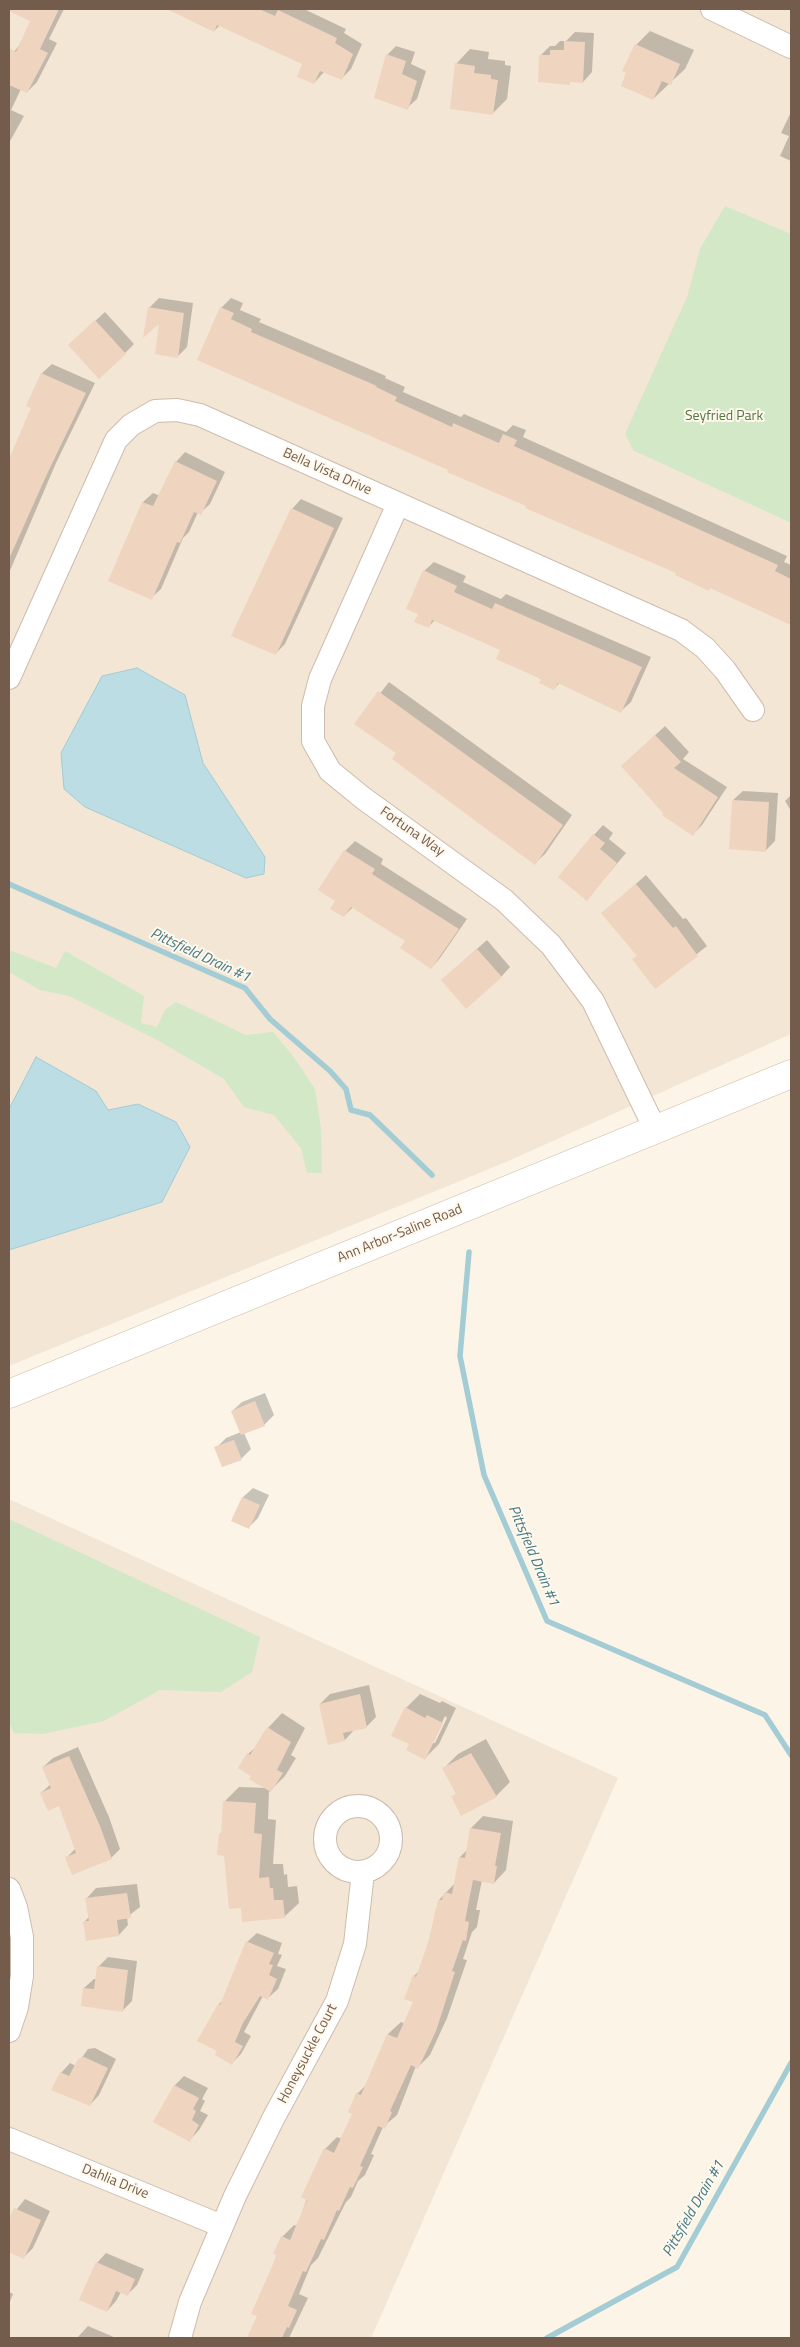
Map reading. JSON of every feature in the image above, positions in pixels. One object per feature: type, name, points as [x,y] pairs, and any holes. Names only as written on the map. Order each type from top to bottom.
[{"type":"main road","name":"Ann Arbor-Saline Road","points":[[9,1394],[791,1074]]},
{"type":"street","points":[[712,9],[791,47]]},
{"type":"street","name":"Bella Vista Drive","points":[[9,678],[116,440],[131,425],[155,411],[176,410],[200,415],[681,630],[705,648],[725,670],[753,710]]},
{"type":"street","name":"Fortuna Way","points":[[398,504],[320,679],[313,706],[313,741],[330,771],[363,798],[504,900],[551,945],[593,1001],[655,1129]]},
{"type":"street","name":"Honeysuckle Court","points":[[180,2338],[190,2302],[222,2226],[274,2117],[337,2001],[354,1944],[363,1872]]},
{"type":"street","points":[[9,1888],[16,1907],[22,1937],[22,1976],[17,2007],[9,2031]]},
{"type":"street","name":"Dahlia Drive","points":[[9,2139],[222,2226]]},
{"type":"shaded area","points":[[9,9],[791,9],[791,287],[634,451],[791,523],[791,1034],[506,1162],[9,1366]]},
{"type":"shaded area","points":[[9,1499],[618,1778],[371,2338],[9,2338]]},
{"type":"green space","name":"Seyfried Park","points":[[725,206],[791,234],[791,523],[634,451],[625,434],[687,297],[700,249]]},
{"type":"green space","points":[[9,950],[56,968],[65,951],[144,996],[141,1023],[157,1027],[165,1010],[176,1002],[246,1035],[273,1032],[293,1056],[315,1089],[321,1128],[322,1173],[307,1173],[301,1148],[274,1115],[244,1107],[224,1079],[159,1041],[69,996],[40,990],[9,972]]},
{"type":"green space","points":[[9,1519],[260,1637],[252,1672],[221,1692],[160,1690],[104,1721],[43,1734],[14,1733],[9,1722]]},
{"type":"water","points":[[137,668],[185,695],[203,763],[265,857],[264,874],[246,878],[85,807],[64,789],[61,753],[102,676]]},
{"type":"water","points":[[36,1057],[96,1091],[108,1110],[138,1104],[176,1122],[190,1147],[162,1202],[9,1250],[9,1109]]},
{"type":"building","points":[[9,9],[59,9],[40,49],[48,53],[27,93],[9,85],[9,48],[16,52],[30,21],[9,11]]},
{"type":"building","points":[[167,9],[259,9],[275,16],[278,10],[337,38],[335,43],[353,54],[342,80],[320,71],[314,84],[297,77],[302,64],[217,25],[214,32]]},
{"type":"building","points":[[564,41],[585,42],[583,83],[570,82],[570,85],[538,82],[539,55],[550,55],[550,50],[564,50]]},
{"type":"building","points":[[635,44],[680,64],[671,85],[662,81],[653,100],[621,86],[626,73],[622,71]]},
{"type":"building","points":[[386,54],[406,61],[402,74],[417,81],[408,110],[374,98]]},
{"type":"building","points":[[455,63],[475,66],[474,73],[491,75],[491,79],[498,80],[493,115],[450,109]]},
{"type":"building","points":[[148,307],[184,313],[178,358],[155,354],[159,324],[143,338]]},
{"type":"building","points":[[220,307],[234,313],[231,319],[252,329],[251,332],[377,386],[397,397],[395,401],[452,427],[453,423],[499,443],[503,434],[517,440],[514,446],[778,565],[775,571],[791,579],[791,625],[710,588],[709,591],[675,575],[676,573],[525,508],[526,506],[447,472],[448,470],[197,360]]},
{"type":"building","points":[[95,320],[126,354],[99,379],[68,345]]},
{"type":"building","points":[[41,373],[86,393],[9,559],[9,459],[31,408],[26,406]]},
{"type":"building","points":[[175,461],[217,481],[201,515],[194,512],[180,543],[177,542],[152,600],[108,581],[142,502],[153,506]]},
{"type":"building","points":[[291,508],[334,528],[276,655],[231,636]]},
{"type":"building","points":[[423,570],[457,586],[454,592],[492,609],[495,603],[642,667],[621,713],[558,683],[554,690],[539,683],[541,679],[496,659],[500,650],[432,620],[429,628],[414,622],[418,614],[406,609]]},
{"type":"building","points":[[378,691],[563,825],[535,865],[392,759],[396,753],[354,724]]},
{"type":"building","points":[[655,735],[681,762],[674,768],[718,797],[693,836],[662,815],[663,813],[621,766]]},
{"type":"building","points":[[732,800],[769,802],[766,852],[729,849]]},
{"type":"building","points":[[593,834],[605,843],[600,849],[617,863],[587,901],[558,877]]},
{"type":"building","points":[[344,850],[375,869],[372,874],[459,929],[431,969],[400,948],[405,941],[351,907],[344,917],[330,909],[335,901],[318,890]]},
{"type":"building","points":[[636,884],[673,928],[676,926],[698,956],[655,989],[632,959],[637,956],[601,913]]},
{"type":"building","points":[[477,949],[502,977],[466,1009],[441,980]]},
{"type":"building","points":[[255,1401],[265,1426],[241,1435],[231,1411]]},
{"type":"building","points":[[234,1440],[242,1460],[222,1467],[214,1447]]},
{"type":"building","points":[[242,1497],[260,1505],[249,1529],[231,1521]]},
{"type":"building","points":[[360,1694],[367,1728],[343,1733],[345,1741],[328,1745],[319,1704]]},
{"type":"building","points":[[405,1707],[425,1718],[427,1715],[443,1723],[425,1760],[406,1750],[409,1744],[391,1736]]},
{"type":"building","points":[[267,1727],[291,1742],[277,1770],[283,1773],[271,1792],[249,1779],[251,1776],[238,1768],[247,1753],[250,1755]]},
{"type":"building","points":[[471,1753],[497,1797],[461,1816],[451,1796],[456,1794],[442,1768]]},
{"type":"building","points":[[69,1756],[100,1826],[112,1859],[72,1875],[65,1857],[76,1853],[59,1806],[48,1811],[40,1793],[51,1788],[42,1767]]},
{"type":"building","points":[[223,1801],[256,1803],[254,1833],[262,1834],[259,1878],[269,1877],[270,1888],[273,1888],[274,1900],[283,1900],[285,1918],[242,1922],[241,1908],[229,1909],[224,1856],[217,1855],[219,1834],[221,1834]]},
{"type":"building","points":[[470,1828],[501,1833],[494,1884],[473,1880],[465,1921],[469,1922],[466,1941],[463,1940],[452,1971],[455,1972],[436,2031],[418,2069],[411,2065],[390,2111],[392,2112],[385,2129],[378,2126],[360,2166],[363,2167],[353,2188],[350,2187],[339,2211],[337,2210],[324,2240],[321,2239],[306,2272],[303,2271],[288,2306],[297,2310],[289,2328],[287,2327],[282,2338],[247,2338],[257,2316],[251,2314],[277,2255],[273,2254],[281,2236],[290,2240],[307,2200],[301,2197],[324,2148],[334,2153],[352,2114],[348,2112],[356,2093],[361,2095],[387,2034],[397,2038],[413,2002],[404,1999],[413,1975],[416,1977],[428,1943],[438,1900],[442,1900],[444,1892],[452,1894],[459,1857],[465,1858]]},
{"type":"building","points":[[127,1893],[131,1918],[117,1920],[119,1936],[86,1941],[83,1921],[89,1921],[85,1898]]},
{"type":"building","points":[[246,1941],[274,1953],[269,1964],[273,1965],[269,1975],[277,1979],[268,2000],[260,1996],[243,2023],[235,2042],[243,2046],[232,2065],[215,2055],[217,2051],[197,2041],[218,2004],[220,2005]]},
{"type":"building","points":[[97,1966],[128,1970],[123,2012],[81,2006],[83,1988],[94,1989]]},
{"type":"building","points":[[84,2057],[108,2068],[90,2106],[51,2090],[60,2072],[69,2076],[78,2059]]},
{"type":"building","points":[[174,2085],[199,2098],[193,2109],[196,2111],[192,2120],[199,2125],[190,2142],[153,2122]]},
{"type":"building","points":[[14,2208],[41,2220],[24,2259],[9,2252],[9,2219]]},
{"type":"building","points":[[96,2262],[135,2279],[128,2296],[116,2291],[107,2312],[79,2300]]},
{"type":"waterway","name":"Pittsfield Drain #1","points":[[9,884],[245,988],[270,1019],[330,1071],[346,1089],[351,1110],[370,1115],[432,1175]]},
{"type":"waterway","name":"Pittsfield Drain #1","points":[[469,1252],[460,1356],[484,1475],[547,1621],[765,1715],[791,1755]]},
{"type":"waterway","name":"Pittsfield Drain #1","points":[[547,2338],[677,2267],[791,2063]]}]
